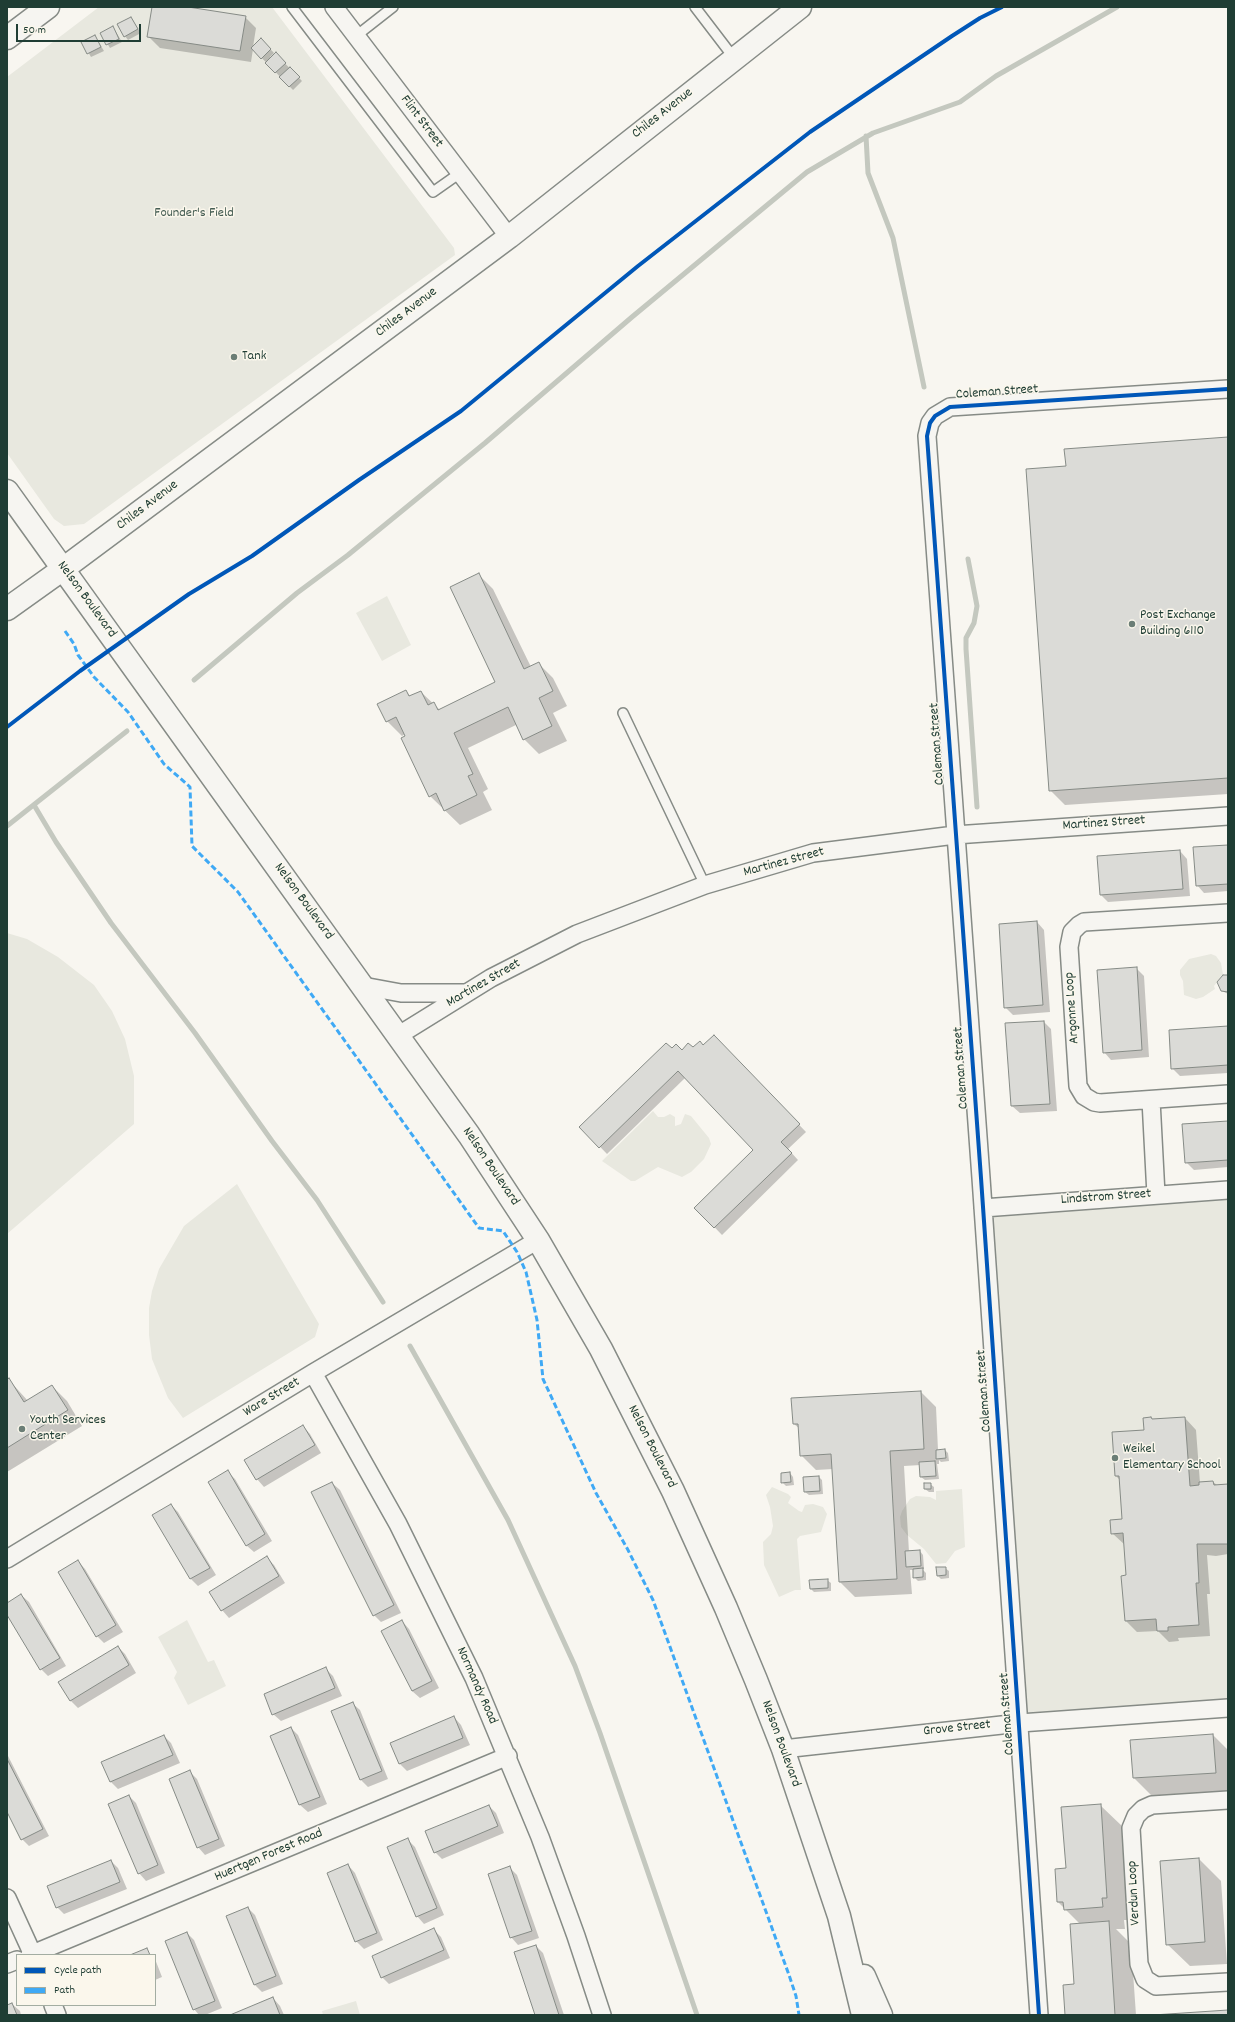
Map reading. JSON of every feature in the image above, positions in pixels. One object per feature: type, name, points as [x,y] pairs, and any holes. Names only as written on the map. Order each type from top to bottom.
[{"type":"street","points":[[7,38],[48,7]]},
{"type":"street","name":"Flint Street","points":[[334,7],[509,237]]},
{"type":"street","name":"Chiles Avenue","points":[[7,609],[63,569],[509,237],[800,7]]},
{"type":"street","name":"Coleman Street","points":[[1039,2015],[1020,1723],[927,436],[930,423],[942,410],[950,407],[1228,388]]},
{"type":"street","name":"Nelson Boulevard","points":[[7,491],[399,1035],[469,1135],[538,1240],[601,1349],[673,1491],[726,1608],[783,1749],[839,1916],[881,2015]]},
{"type":"street","name":"Martinez Street","points":[[399,1035],[491,978],[577,934],[705,885],[814,853],[955,834],[1228,816]]},
{"type":"street","name":"Argonne Loop","points":[[1228,913],[1084,922],[1075,929],[1070,939],[1069,947],[1078,1086],[1080,1092],[1088,1100],[1100,1103],[1228,1094]]},
{"type":"street","points":[[363,986],[402,993],[466,993]]},
{"type":"street","points":[[1151,1100],[1156,1195]]},
{"type":"street","name":"Lindstrom Street","points":[[983,1208],[1228,1190]]},
{"type":"street","name":"Ware Street","points":[[7,1559],[313,1373],[538,1240]]},
{"type":"street","name":"Normandy Road","points":[[313,1373],[398,1524],[474,1678],[508,1756],[574,1928],[602,2015]]},
{"type":"street","name":"Grove Street","points":[[783,1749],[1020,1723],[1228,1708]]},
{"type":"street","name":"Huertgen Forest Road","points":[[33,1954],[508,1756]]},
{"type":"street","name":"Verdun Loop","points":[[1228,1800],[1152,1805],[1143,1809],[1136,1816],[1131,1828],[1139,1964],[1144,1979],[1156,1986],[1228,1982]]},
{"type":"street","points":[[7,1898],[27,1954]]},
{"type":"street","name":"Nelson Boulevard","points":[[839,1916],[863,2015]]},
{"type":"lane","points":[[292,7],[433,192],[460,173]]},
{"type":"lane","points":[[356,36],[393,7]]},
{"type":"lane","points":[[695,7],[734,58]]},
{"type":"lane","points":[[622,713],[705,885]]},
{"type":"shaded area","name":"Founder's Field","points":[[99,7],[272,7],[454,248],[455,255],[84,524],[64,526],[54,519],[7,453],[7,77]]},
{"type":"shaded area","points":[[387,596],[411,645],[382,661],[356,613]]},
{"type":"shaded area","points":[[7,933],[27,939],[58,957],[94,985],[112,1011],[125,1039],[134,1076],[134,1124],[7,1234]]},
{"type":"shaded area","points":[[1211,954],[1216,956],[1221,963],[1223,975],[1214,986],[1215,989],[1203,997],[1196,999],[1184,995],[1183,981],[1180,975],[1180,970],[1189,959]]},
{"type":"shaded area","points":[[653,1111],[658,1117],[664,1117],[670,1114],[675,1117],[675,1126],[681,1124],[685,1114],[691,1116],[709,1138],[711,1144],[704,1159],[691,1172],[682,1177],[658,1167],[635,1181],[631,1181],[602,1161]]},
{"type":"shaded area","points":[[237,1184],[319,1324],[315,1337],[183,1418],[168,1398],[152,1359],[149,1335],[149,1308],[152,1291],[159,1269],[184,1226]]},
{"type":"shaded area","name":"Weikel Elementary School","points":[[1228,1190],[1228,1708],[1020,1723],[983,1208]]},
{"type":"shaded area","points":[[772,1487],[788,1494],[791,1497],[788,1503],[799,1511],[802,1512],[805,1505],[813,1504],[823,1507],[827,1514],[821,1532],[800,1536],[797,1539],[801,1590],[795,1590],[779,1597],[764,1565],[763,1542],[771,1534],[773,1526],[770,1507],[766,1495]]},
{"type":"shaded area","points":[[962,1489],[965,1547],[955,1551],[946,1563],[936,1564],[924,1549],[907,1535],[901,1527],[900,1517],[902,1511],[910,1499],[916,1496],[930,1497],[936,1500],[936,1491]]},
{"type":"shaded area","points":[[187,1620],[208,1662],[214,1660],[226,1686],[188,1705],[174,1678],[177,1672],[158,1637]]},
{"type":"shaded area","points":[[356,2001],[360,2015],[323,2015],[322,2011]]},
{"type":"building","points":[[152,7],[188,7],[246,16],[240,51],[147,37]]},
{"type":"building","points":[[131,17],[138,29],[124,37],[117,24]]},
{"type":"building","points":[[113,26],[119,39],[106,45],[100,33]]},
{"type":"building","points":[[95,35],[101,47],[87,54],[81,42]]},
{"type":"building","points":[[261,38],[271,49],[261,59],[251,48]]},
{"type":"building","points":[[276,52],[286,63],[275,73],[265,63]]},
{"type":"building","points":[[290,67],[300,77],[289,87],[279,77]]},
{"type":"building","name":"Post Exchange Building 6110","points":[[1228,437],[1228,778],[1049,791],[1026,469],[1066,466],[1064,449]]},
{"type":"building","points":[[479,573],[524,669],[539,662],[553,691],[539,698],[552,726],[523,740],[508,707],[454,733],[473,774],[468,776],[477,795],[444,811],[436,793],[429,797],[401,738],[405,736],[396,717],[386,722],[377,704],[406,690],[409,696],[421,691],[428,705],[434,702],[438,710],[495,682],[450,587]]},
{"type":"building","points":[[1228,845],[1228,884],[1196,886],[1193,847]]},
{"type":"building","points":[[1180,850],[1183,889],[1100,895],[1097,856]]},
{"type":"building","points":[[1037,921],[1043,1005],[1004,1008],[999,924]]},
{"type":"building","points":[[1137,967],[1142,1050],[1103,1053],[1097,970]]},
{"type":"building","points":[[1223,975],[1228,975],[1228,992],[1221,991],[1217,982]]},
{"type":"building","points":[[1044,1021],[1050,1104],[1011,1106],[1005,1023]]},
{"type":"building","points":[[1228,1026],[1228,1065],[1171,1069],[1169,1030]]},
{"type":"building","points":[[714,1035],[800,1124],[781,1142],[792,1153],[714,1228],[694,1208],[753,1150],[678,1071],[599,1148],[579,1127],[666,1043],[672,1048],[676,1044],[682,1050],[688,1043],[693,1047],[700,1041],[703,1045]]},
{"type":"building","points":[[1228,1121],[1228,1160],[1185,1163],[1182,1124]]},
{"type":"building","name":"Youth Services Center","points":[[9,1378],[24,1402],[52,1385],[68,1410],[7,1448],[7,1380]]},
{"type":"building","points":[[921,1391],[924,1449],[890,1451],[897,1579],[839,1582],[831,1454],[800,1456],[798,1424],[793,1424],[791,1398]]},
{"type":"building","points":[[1151,1417],[1152,1419],[1185,1417],[1190,1486],[1199,1485],[1199,1482],[1213,1481],[1214,1485],[1228,1484],[1228,1544],[1197,1544],[1199,1583],[1196,1583],[1199,1625],[1168,1627],[1168,1631],[1157,1631],[1156,1619],[1125,1621],[1121,1576],[1126,1575],[1123,1533],[1111,1534],[1110,1520],[1122,1519],[1119,1476],[1115,1476],[1112,1432],[1144,1430],[1143,1418]]},
{"type":"building","points":[[303,1425],[315,1445],[256,1480],[244,1460]]},
{"type":"building","points":[[945,1449],[946,1458],[936,1459],[936,1450]]},
{"type":"building","points":[[935,1461],[936,1476],[920,1477],[919,1462]]},
{"type":"building","points":[[228,1470],[265,1534],[246,1546],[208,1482]]},
{"type":"building","points":[[790,1472],[791,1482],[781,1483],[781,1473]]},
{"type":"building","points":[[819,1476],[820,1491],[804,1492],[803,1477]]},
{"type":"building","points":[[332,1482],[394,1605],[373,1616],[311,1492]]},
{"type":"building","points":[[924,1483],[931,1483],[931,1489],[924,1489]]},
{"type":"building","points":[[171,1504],[210,1568],[190,1579],[152,1515]]},
{"type":"building","points":[[920,1550],[921,1566],[906,1567],[905,1551]]},
{"type":"building","points":[[267,1556],[279,1576],[221,1611],[209,1592]]},
{"type":"building","points":[[78,1560],[116,1625],[96,1637],[58,1572]]},
{"type":"building","points":[[936,1567],[946,1567],[946,1575],[937,1576]]},
{"type":"building","points":[[923,1568],[923,1577],[913,1578],[913,1569]]},
{"type":"building","points":[[828,1579],[828,1588],[810,1589],[809,1580]]},
{"type":"building","points":[[21,1594],[60,1658],[40,1670],[7,1615],[7,1603]]},
{"type":"building","points":[[402,1620],[432,1681],[412,1691],[381,1631]]},
{"type":"building","points":[[118,1646],[129,1665],[70,1701],[58,1682]]},
{"type":"building","points":[[326,1667],[335,1688],[272,1715],[264,1694]]},
{"type":"building","points":[[353,1702],[382,1771],[360,1780],[331,1711]]},
{"type":"building","points":[[454,1716],[463,1738],[399,1764],[390,1743]]},
{"type":"building","points":[[291,1727],[320,1797],[299,1805],[270,1736]]},
{"type":"building","points":[[1213,1734],[1216,1773],[1133,1778],[1130,1740]]},
{"type":"building","points":[[164,1735],[173,1755],[110,1782],[101,1762]]},
{"type":"building","points":[[7,1759],[43,1829],[21,1840],[7,1812]]},
{"type":"building","points":[[190,1770],[219,1839],[197,1848],[169,1779]]},
{"type":"building","points":[[129,1795],[158,1865],[138,1874],[108,1804]]},
{"type":"building","points":[[1101,1804],[1107,1898],[1102,1898],[1103,1907],[1064,1910],[1063,1902],[1057,1902],[1055,1869],[1066,1868],[1061,1807]]},
{"type":"building","points":[[489,1805],[498,1826],[434,1853],[425,1831]]},
{"type":"building","points":[[408,1838],[437,1908],[416,1917],[387,1847]]},
{"type":"building","points":[[1199,1858],[1205,1942],[1166,1945],[1160,1861]]},
{"type":"building","points":[[111,1860],[120,1882],[56,1908],[47,1886]]},
{"type":"building","points":[[348,1864],[377,1933],[355,1942],[327,1873]]},
{"type":"building","points":[[510,1866],[532,1931],[510,1938],[488,1874]]},
{"type":"building","points":[[248,1907],[276,1976],[254,1985],[226,1916]]},
{"type":"building","points":[[1109,1921],[1115,2015],[1065,2015],[1063,1985],[1074,1984],[1070,1924]]},
{"type":"building","points":[[434,1928],[444,1950],[381,1978],[372,1956]]},
{"type":"building","points":[[187,1932],[215,2001],[193,2010],[165,1941]]},
{"type":"building","points":[[536,1945],[559,2015],[535,2015],[514,1952]]},
{"type":"building","points":[[147,1948],[150,1954],[132,1954]]},
{"type":"building","points":[[273,1997],[280,2015],[230,2015]]},
{"type":"building","points":[[12,2003],[17,2015],[7,2015],[7,2005]]},
{"type":"building","points":[[1228,2010],[1228,2015],[1153,2015]]},
{"type":"waterway","points":[[194,680],[297,593],[348,555],[485,443],[632,317],[807,172],[873,133],[960,102],[996,76],[1117,7]]},
{"type":"waterway","points":[[866,136],[868,173],[893,238],[924,387]]},
{"type":"waterway","points":[[968,559],[977,606],[974,623],[966,638],[977,807]]},
{"type":"waterway","points":[[7,826],[127,731]]},
{"type":"waterway","points":[[34,805],[56,842],[111,923],[195,1033],[272,1141],[317,1200],[383,1302]]},
{"type":"waterway","points":[[410,1346],[508,1520],[575,1666],[600,1733],[697,2015]]},
{"type":"marked path","points":[[65,631],[74,644],[78,655],[94,677],[128,712],[164,764],[190,787],[192,846],[238,892],[479,1228],[503,1231],[517,1252],[526,1272],[537,1320],[543,1379],[596,1493],[628,1550],[653,1600],[789,1975],[796,1996],[799,2015]]},
{"type":"cycle path","points":[[7,727],[80,671],[189,594],[252,556],[359,480],[461,411],[638,266],[810,132],[952,36],[980,18],[1002,7]]},
{"type":"cycle path","points":[[1039,2015],[981,1178],[927,436],[930,423],[935,416],[950,407],[1228,389]]},
{"type":"place","name":"Tank","points":[[234,357]]},
{"type":"place","name":"Post Exchange Building 6110","points":[[1132,624]]},
{"type":"place","name":"Youth Services Center","points":[[22,1429]]},
{"type":"place","name":"Weikel Elementary School","points":[[1115,1458]]}]
